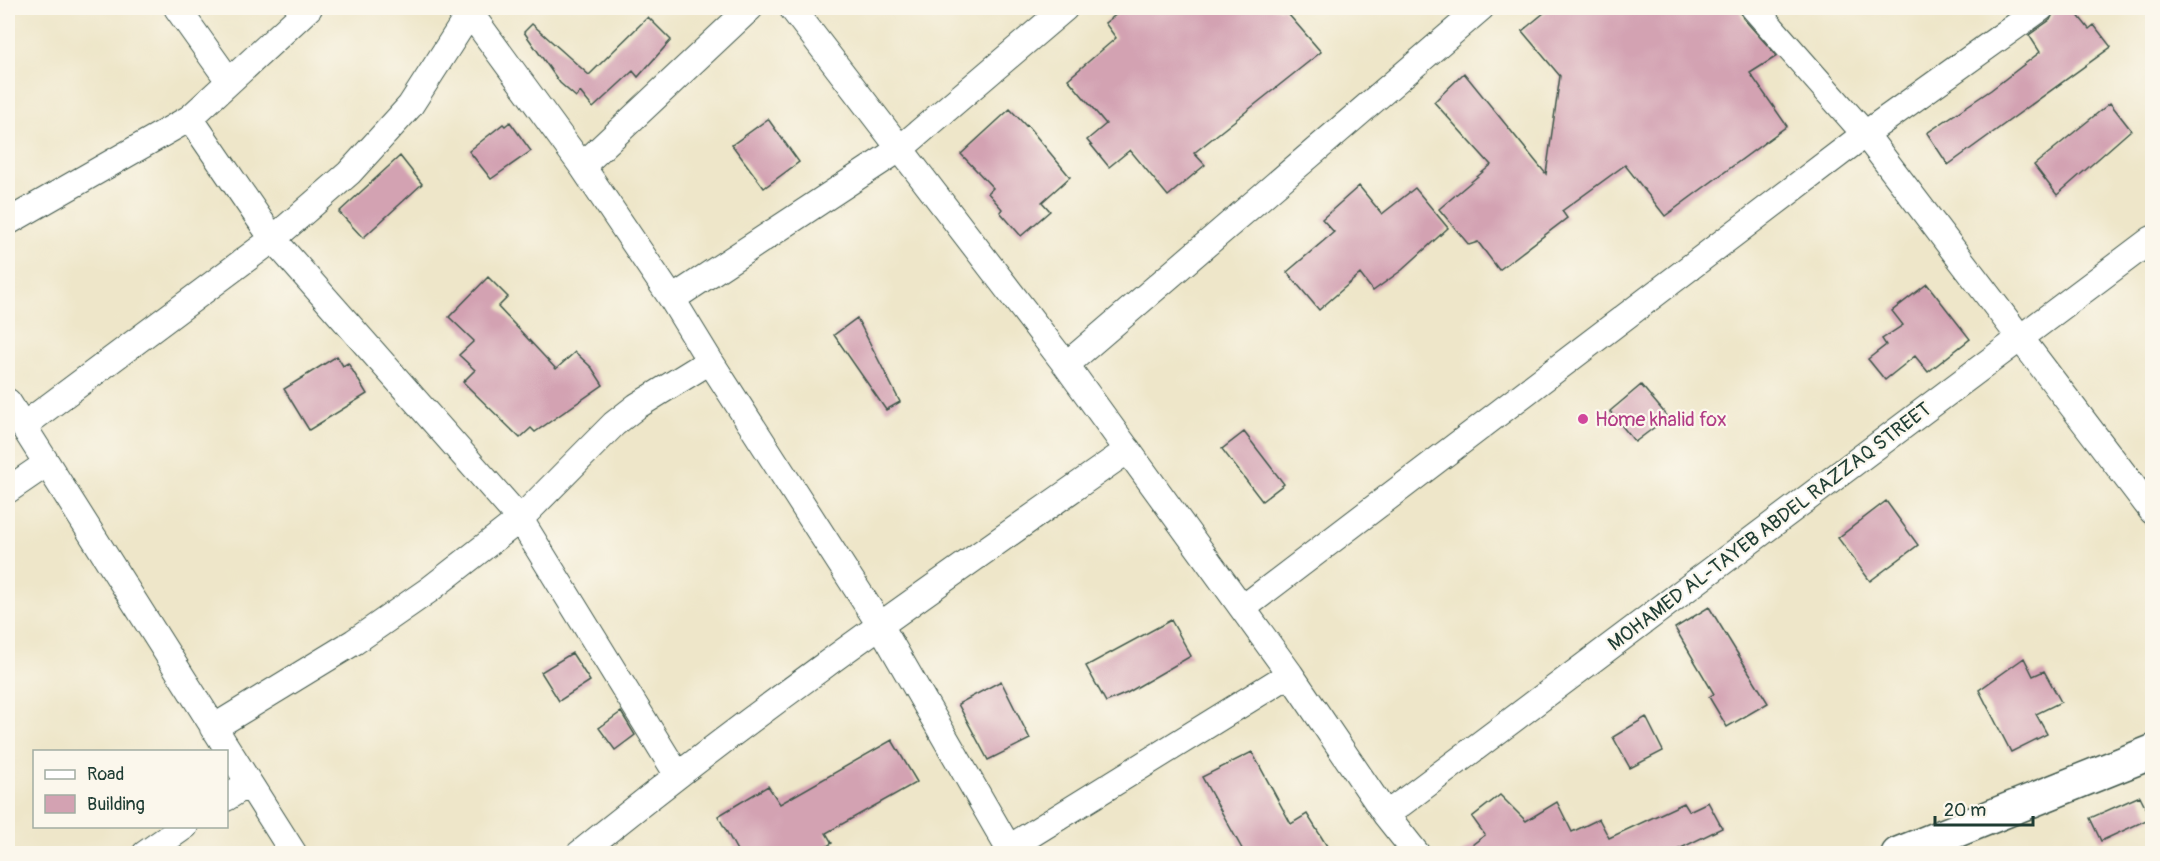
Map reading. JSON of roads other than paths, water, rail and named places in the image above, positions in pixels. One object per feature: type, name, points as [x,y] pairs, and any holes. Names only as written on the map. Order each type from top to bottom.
[{"type":"street","points":[[177,8],[229,81]]},
{"type":"street","points":[[8,222],[190,118],[309,8]]},
{"type":"street","points":[[582,166],[750,8]]},
{"type":"street","points":[[792,8],[1066,365],[1128,450],[1290,674],[1386,814],[1406,850]]},
{"type":"street","points":[[672,298],[901,148],[1065,8]]},
{"type":"street","points":[[1066,365],[1480,8]]},
{"type":"street","points":[[1754,8],[1865,134],[2152,511]]},
{"type":"street","points":[[1243,608],[1865,134],[2041,8]]},
{"type":"street","points":[[23,426],[273,239],[349,173],[410,106],[471,10],[672,298],[880,625],[1010,850],[1290,674]]},
{"type":"street","points":[[190,118],[273,239],[520,519],[677,774]]},
{"type":"street","name":"MOHAMED AL-TAYEB ABDEL RAZZAQ STREET","points":[[1386,814],[2152,239]]},
{"type":"street","points":[[213,728],[354,642],[429,590],[520,519],[614,424],[637,406],[710,361]]},
{"type":"street","points":[[8,402],[227,750]]},
{"type":"street","points":[[579,854],[677,774],[880,625],[1128,450]]},
{"type":"street","points":[[8,490],[46,464]]},
{"type":"street","points":[[228,751],[294,854]]},
{"type":"street","points":[[1898,854],[2152,752]]},
{"type":"street","points":[[228,797],[249,783]]},
{"type":"street","points":[[145,854],[182,828]]},
{"type":"place","name":"Home khalid fox","points":[[1583,419]]}]
